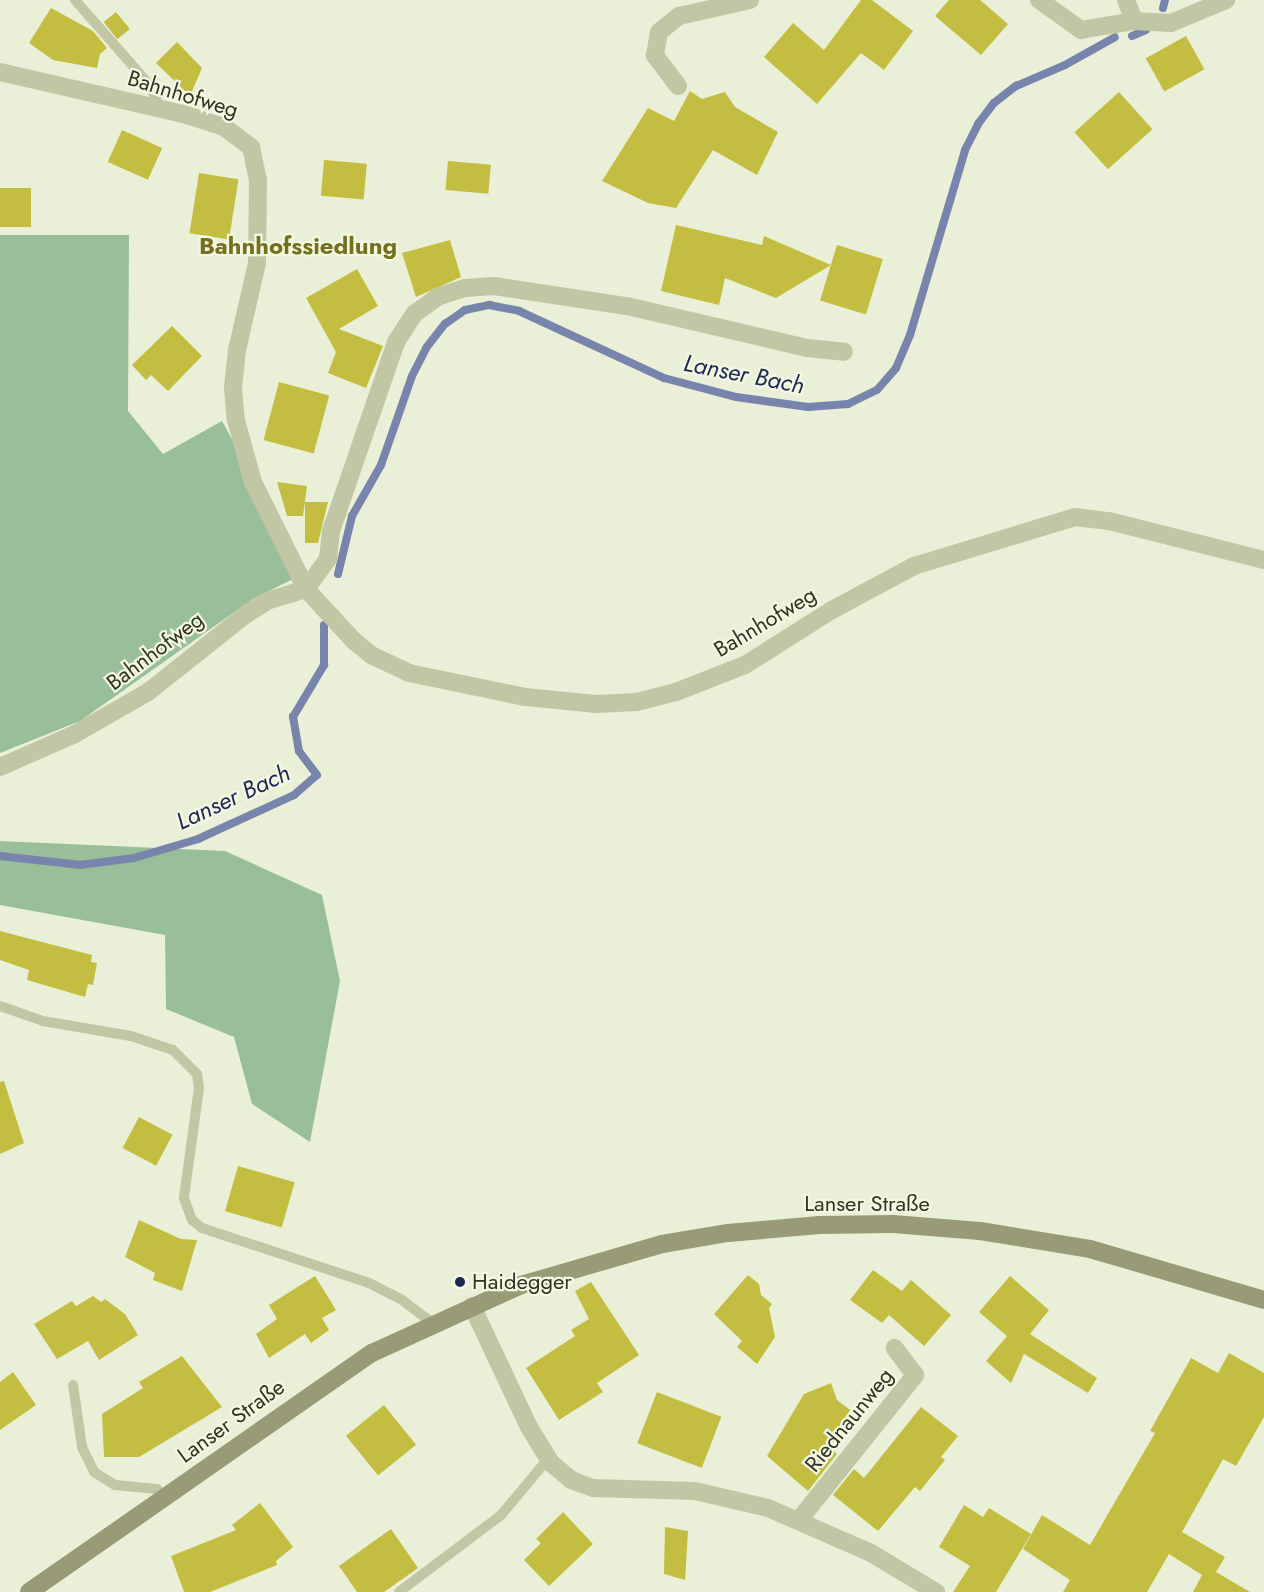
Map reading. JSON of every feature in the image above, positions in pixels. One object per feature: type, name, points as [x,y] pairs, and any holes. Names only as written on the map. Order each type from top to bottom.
[{"type":"main road","name":"Lanser Straße","points":[[29,1592],[166,1498],[337,1375],[372,1353],[472,1306],[552,1275],[662,1244],[728,1233],[893,1224],[980,1231],[1090,1249],[1264,1300]]},
{"type":"street","points":[[678,86],[655,55],[656,39],[665,25],[679,16],[750,0]]},
{"type":"street","points":[[1039,0],[1081,30],[1134,21],[1161,25],[1178,21],[1226,0]]},
{"type":"street","points":[[1126,0],[1134,21]]},
{"type":"street","name":"Bahnhofweg","points":[[0,72],[160,108],[235,133],[251,147],[255,158],[257,263],[235,363],[236,420],[253,482],[306,589],[354,641],[371,655],[409,673],[496,692],[597,704],[637,702],[717,678],[914,566],[1075,517],[1109,521],[1264,560]]},
{"type":"street","points":[[306,589],[328,560],[331,531],[396,342],[414,314],[437,297],[465,288],[494,286],[627,306],[808,348],[844,352]]},
{"type":"street","name":"Bahnhofweg","points":[[0,767],[75,734],[148,692],[245,615],[267,601],[306,589]]},
{"type":"street","points":[[472,1306],[529,1427],[548,1459],[571,1480],[593,1488],[727,1496],[799,1520],[871,1552],[936,1592]]},
{"type":"street","name":"Riednaunweg","points":[[799,1520],[915,1375],[895,1348]]},
{"type":"lane","points":[[75,0],[148,83],[160,108]]},
{"type":"lane","points":[[0,1006],[43,1021],[131,1036],[173,1050],[197,1074],[200,1088],[183,1198],[192,1220],[202,1228],[369,1283],[434,1324]]},
{"type":"lane","points":[[73,1385],[82,1447],[94,1472],[115,1485],[157,1489],[166,1498]]},
{"type":"lane","points":[[399,1592],[501,1515],[548,1459]]},
{"type":"green space","points":[[0,235],[129,235],[128,411],[163,454],[222,421],[305,573],[253,599],[80,721],[0,753]]},
{"type":"green space","points":[[0,841],[225,851],[322,895],[340,981],[310,1142],[252,1104],[234,1037],[166,1009],[165,935],[0,905]]},
{"type":"building","points":[[861,0],[872,0],[913,31],[884,70],[861,53],[817,104],[764,57],[793,23],[824,50]]},
{"type":"building","points":[[949,0],[980,0],[1008,24],[981,55],[935,16]]},
{"type":"building","points":[[51,8],[93,31],[107,48],[100,54],[97,68],[53,60],[29,43]]},
{"type":"building","points":[[116,12],[130,29],[117,39],[104,22]]},
{"type":"building","points":[[1186,36],[1204,69],[1164,92],[1146,58]]},
{"type":"building","points":[[177,42],[202,68],[190,96],[156,63]]},
{"type":"building","points":[[690,91],[702,99],[725,92],[735,107],[778,132],[757,175],[713,150],[676,208],[648,203],[602,181],[648,108],[674,121]]},
{"type":"building","points":[[1119,92],[1152,129],[1108,169],[1074,132]]},
{"type":"building","points":[[122,130],[162,148],[148,180],[108,162]]},
{"type":"building","points":[[324,160],[367,164],[364,200],[321,196]]},
{"type":"building","points":[[448,161],[491,165],[488,194],[445,190]]},
{"type":"building","points":[[199,173],[239,179],[229,240],[189,233]]},
{"type":"building","points":[[0,188],[31,188],[31,227],[0,227]]},
{"type":"building","points":[[676,225],[762,245],[764,236],[831,265],[776,298],[725,278],[719,305],[661,291]]},
{"type":"building","points":[[450,240],[461,277],[416,297],[402,253]]},
{"type":"building","points":[[837,245],[883,259],[866,314],[820,300]]},
{"type":"building","points":[[357,269],[378,306],[339,329],[383,346],[366,388],[328,373],[336,352],[306,298]]},
{"type":"building","points":[[172,326],[202,356],[168,391],[151,375],[146,380],[132,365]]},
{"type":"building","points":[[279,382],[329,395],[314,453],[263,440]]},
{"type":"building","points":[[277,482],[307,486],[303,516],[287,516]]},
{"type":"building","points":[[305,502],[328,502],[318,543],[305,543]]},
{"type":"building","points":[[0,931],[92,955],[91,962],[97,963],[93,985],[88,984],[85,997],[27,980],[29,970],[0,960]]},
{"type":"building","points":[[4,1081],[24,1143],[0,1154],[0,1082]]},
{"type":"building","points":[[139,1117],[173,1135],[156,1166],[123,1148]]},
{"type":"building","points":[[238,1166],[295,1182],[282,1227],[225,1211]]},
{"type":"building","points":[[139,1220],[181,1239],[197,1240],[182,1291],[153,1280],[155,1273],[125,1257]]},
{"type":"building","points":[[873,1270],[902,1291],[911,1280],[951,1315],[924,1346],[889,1315],[882,1323],[850,1300]]},
{"type":"building","points":[[748,1275],[759,1284],[761,1295],[772,1304],[769,1308],[775,1337],[757,1364],[737,1347],[742,1341],[714,1314]]},
{"type":"building","points":[[315,1276],[336,1310],[322,1318],[329,1330],[311,1343],[305,1334],[269,1358],[256,1334],[277,1319],[269,1305]]},
{"type":"building","points":[[1010,1276],[1049,1310],[1030,1334],[1097,1378],[1088,1393],[1024,1354],[1011,1383],[986,1361],[1007,1336],[979,1312]]},
{"type":"building","points":[[591,1282],[639,1355],[597,1383],[603,1392],[559,1420],[526,1368],[575,1336],[571,1330],[589,1319],[575,1291]]},
{"type":"building","points":[[93,1296],[101,1302],[105,1299],[125,1314],[138,1335],[99,1360],[88,1341],[57,1359],[34,1324],[72,1301],[76,1306]]},
{"type":"building","points":[[1229,1353],[1264,1373],[1264,1417],[1236,1466],[1223,1459],[1182,1532],[1225,1557],[1216,1572],[1250,1592],[1193,1592],[1202,1575],[1169,1554],[1147,1592],[1063,1592],[1070,1580],[1023,1549],[1042,1515],[1090,1545],[1155,1433],[1150,1431],[1191,1358],[1218,1373]]},
{"type":"building","points":[[182,1356],[222,1407],[139,1457],[104,1457],[102,1414],[143,1388],[139,1382]]},
{"type":"building","points":[[13,1372],[36,1405],[0,1430],[0,1382]]},
{"type":"building","points":[[831,1383],[837,1400],[854,1413],[829,1447],[837,1454],[808,1491],[767,1456],[804,1394]]},
{"type":"building","points":[[657,1392],[721,1417],[702,1468],[637,1443]]},
{"type":"building","points":[[384,1405],[416,1445],[378,1475],[346,1436]]},
{"type":"building","points":[[921,1407],[958,1436],[941,1457],[945,1460],[920,1491],[915,1487],[878,1531],[833,1495],[854,1469],[864,1478]]},
{"type":"building","points":[[260,1503],[293,1547],[276,1561],[277,1565],[210,1592],[184,1592],[171,1556],[236,1530],[232,1525]]},
{"type":"building","points":[[964,1505],[983,1517],[989,1508],[1031,1534],[996,1592],[953,1592],[970,1566],[939,1547]]},
{"type":"building","points":[[563,1512],[593,1544],[549,1586],[524,1560],[541,1543],[536,1539]]},
{"type":"building","points":[[665,1527],[688,1531],[685,1580],[664,1574]]},
{"type":"building","points":[[391,1529],[418,1568],[384,1592],[357,1592],[339,1566]]},
{"type":"waterway","name":"Lanser Bach","points":[[1163,8],[1165,0]]},
{"type":"waterway","name":"Lanser Bach","points":[[1132,36],[1146,30]]},
{"type":"waterway","name":"Lanser Bach","points":[[338,574],[352,516],[381,465],[412,376],[426,348],[445,324],[465,310],[489,305],[519,311],[664,378],[736,397],[808,407],[848,404],[877,390],[896,368],[910,335],[965,150],[978,124],[994,103],[1016,86],[1065,65],[1115,37]]},
{"type":"waterway","name":"Lanser Bach","points":[[0,856],[80,865],[134,858],[198,839],[294,795],[317,775],[299,751],[293,717],[324,665],[324,625]]},
{"type":"place","name":"Haidegger","points":[[460,1282]]},
{"type":"district","name":"Bahnhofssiedlung","points":[[298,246]]}]
